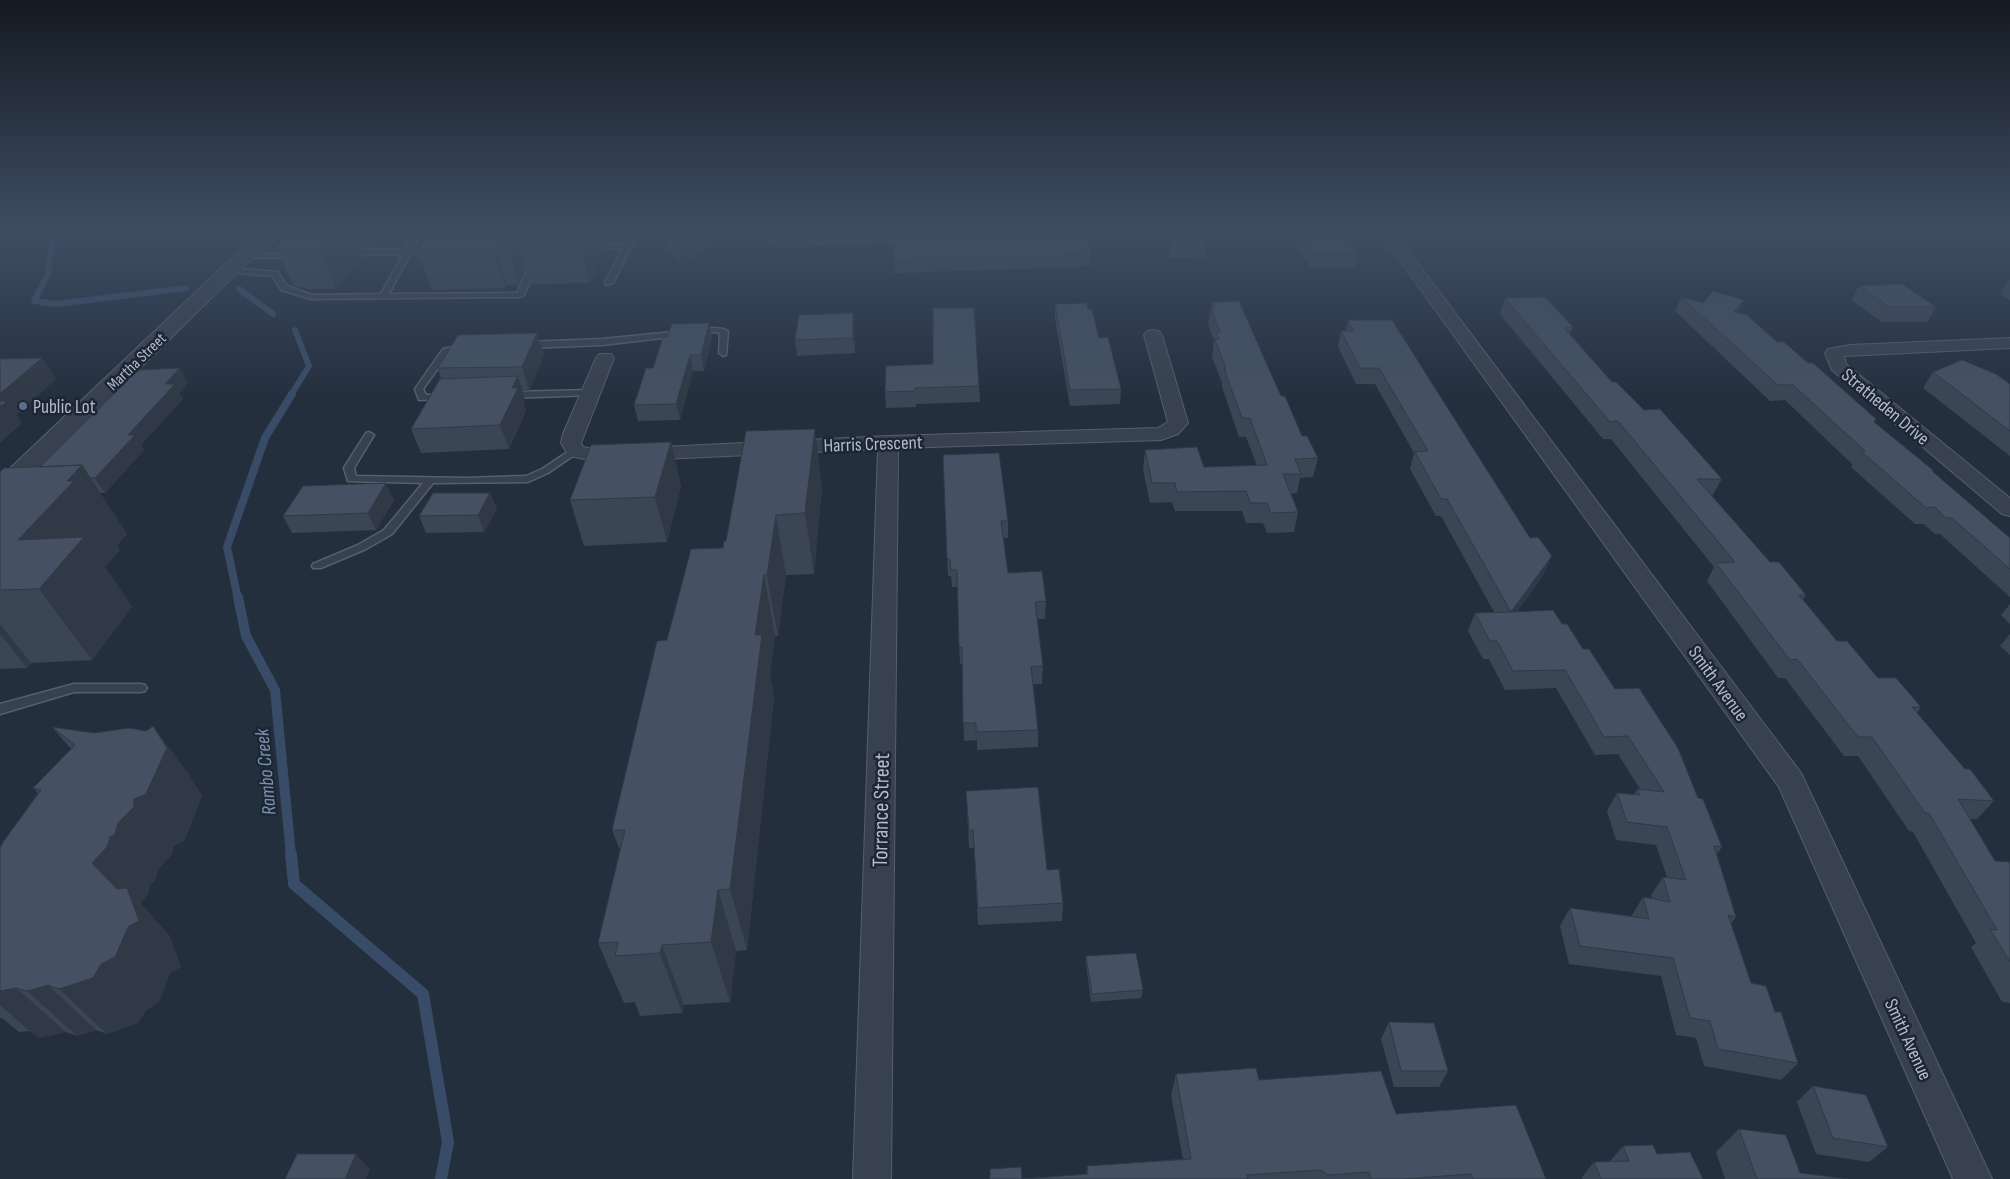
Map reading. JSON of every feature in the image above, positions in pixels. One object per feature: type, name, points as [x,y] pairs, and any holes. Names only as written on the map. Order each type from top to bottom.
[{"type":"street","name":"Martha Street","points":[[0,492],[211,288]]},
{"type":"street","name":"Smith Avenue","points":[[1427,288],[1791,781],[1973,1179]]},
{"type":"street","name":"Harris Crescent","points":[[574,451],[601,456],[888,442],[1161,434],[1171,430],[1178,423],[1154,335]]},
{"type":"street","name":"Stratheden Drive","points":[[2010,343],[1850,350],[1834,353],[1838,366],[2010,509]]},
{"type":"street","points":[[574,451],[571,443],[572,434],[605,358]]},
{"type":"street","name":"Torrance Street","points":[[872,1179],[888,442]]},
{"type":"lane","points":[[284,288],[311,297],[383,297],[520,295],[523,288]]},
{"type":"lane","points":[[383,297],[388,288]]},
{"type":"lane","points":[[514,346],[602,342],[714,330],[724,331],[723,353]]},
{"type":"lane","points":[[452,397],[422,398],[419,389],[446,351],[476,347]]},
{"type":"lane","points":[[501,396],[590,393]]},
{"type":"lane","points":[[369,435],[349,468],[352,478],[431,480],[528,479],[545,471],[574,451]]},
{"type":"lane","points":[[317,566],[362,547],[388,532],[431,480]]},
{"type":"lane","points":[[0,709],[74,688],[142,688]]},
{"type":"building","points":[[1862,288],[1908,288],[1936,307],[1890,307]]},
{"type":"building","points":[[1713,291],[1744,300],[1734,312],[1747,315],[1777,342],[1784,342],[1808,363],[1813,363],[1876,419],[1874,422],[1934,471],[1932,471],[2010,538],[2010,569],[1952,518],[1946,518],[1935,507],[1926,508],[1861,451],[1865,451],[1793,385],[1778,385],[1681,297],[1703,303]]},
{"type":"building","points":[[1545,297],[1573,327],[1564,328],[1612,382],[1616,382],[1644,410],[1660,409],[1722,479],[1697,479],[1770,562],[1779,562],[1806,595],[1799,595],[1837,641],[1847,641],[1878,678],[1896,678],[1921,707],[1912,707],[1965,769],[1970,769],[1994,801],[1958,799],[1995,861],[2010,862],[2010,962],[1990,929],[1997,930],[1929,813],[1925,813],[1872,737],[1858,737],[1797,659],[1790,660],[1716,563],[1735,562],[1618,421],[1610,422],[1505,298]]},
{"type":"building","points":[[1239,301],[1281,396],[1285,396],[1302,436],[1307,436],[1318,458],[1295,459],[1301,474],[1283,474],[1298,512],[1271,513],[1267,503],[1250,503],[1246,491],[1177,492],[1175,483],[1152,483],[1145,450],[1197,447],[1204,467],[1267,465],[1250,418],[1242,418],[1215,339],[1219,339],[1216,333],[1220,332],[1211,307],[1215,307],[1212,302]]},
{"type":"building","points":[[1087,303],[1088,310],[1092,309],[1099,338],[1108,337],[1121,389],[1070,390],[1055,304]]},
{"type":"building","points":[[933,308],[974,308],[979,386],[915,388],[915,391],[885,392],[886,366],[933,364]]},
{"type":"building","points":[[853,313],[853,338],[795,340],[799,315]]},
{"type":"building","points":[[1392,320],[1530,538],[1538,537],[1552,556],[1511,612],[1447,499],[1441,499],[1415,452],[1428,451],[1379,368],[1360,368],[1341,331],[1354,331],[1348,321]]},
{"type":"building","points":[[709,323],[701,355],[690,355],[676,404],[634,405],[646,368],[653,368],[663,337],[667,337],[672,324]]},
{"type":"building","points":[[537,333],[522,367],[438,368],[458,335]]},
{"type":"building","points":[[42,358],[0,394],[0,359]]},
{"type":"building","points":[[1962,360],[1996,374],[2010,384],[2010,431],[1933,372]]},
{"type":"building","points":[[180,368],[165,384],[175,384],[128,435],[135,435],[95,478],[90,478],[82,465],[40,467],[138,370]]},
{"type":"building","points":[[518,376],[512,388],[518,388],[500,425],[411,429],[440,379]]},
{"type":"building","points":[[0,401],[7,401],[0,407]]},
{"type":"building","points":[[815,429],[805,513],[776,515],[755,635],[762,635],[730,889],[718,890],[711,942],[662,945],[660,953],[615,956],[618,942],[598,943],[625,830],[612,830],[657,641],[667,640],[691,549],[723,548],[724,541],[726,541],[746,431]]},
{"type":"building","points":[[671,442],[655,497],[570,500],[591,445]]},
{"type":"building","points":[[999,453],[1008,521],[1001,521],[1008,573],[1042,571],[1046,601],[1035,602],[1043,666],[1031,667],[1038,730],[976,732],[976,723],[963,723],[962,647],[959,647],[957,570],[951,570],[950,559],[947,559],[943,455]]},
{"type":"building","points":[[82,465],[67,481],[74,481],[18,540],[84,537],[39,589],[0,590],[0,472],[4,468]]},
{"type":"building","points":[[386,483],[368,513],[283,516],[303,486]]},
{"type":"building","points":[[433,493],[490,493],[478,515],[419,516]]},
{"type":"building","points":[[1553,610],[1562,624],[1567,624],[1583,649],[1589,649],[1615,689],[1639,688],[1678,748],[1698,798],[1703,799],[1722,847],[1714,846],[1736,917],[1728,915],[1751,983],[1766,986],[1775,1012],[1781,1012],[1798,1063],[1718,1049],[1710,1021],[1690,1018],[1673,958],[1580,946],[1570,908],[1649,919],[1643,897],[1670,902],[1663,877],[1686,880],[1667,827],[1627,822],[1617,793],[1640,795],[1637,789],[1664,792],[1628,736],[1604,737],[1565,670],[1513,671],[1497,641],[1490,641],[1475,613]]},
{"type":"building","points":[[153,726],[167,748],[146,794],[134,799],[134,807],[118,823],[115,834],[110,837],[107,847],[92,863],[117,889],[127,888],[139,921],[128,927],[115,957],[101,964],[93,978],[59,989],[48,985],[27,991],[16,988],[0,991],[0,848],[41,790],[33,788],[75,745],[52,727],[94,733],[129,728],[146,731]]},
{"type":"building","points":[[1038,787],[1047,870],[1059,869],[1063,903],[978,908],[973,830],[969,831],[966,791]]},
{"type":"building","points":[[1136,953],[1143,990],[1092,994],[1086,956]]},
{"type":"building","points":[[1389,1022],[1434,1023],[1448,1071],[1401,1071]]},
{"type":"building","points":[[1256,1068],[1259,1080],[1381,1071],[1396,1114],[1516,1105],[1546,1179],[1473,1179],[1471,1174],[1403,1179],[1371,1179],[1369,1172],[1328,1175],[1321,1170],[1247,1175],[1248,1179],[1022,1179],[1088,1174],[1087,1166],[1191,1159],[1176,1074]]},
{"type":"building","points":[[1813,1086],[1866,1095],[1888,1147],[1833,1138]]},
{"type":"building","points":[[1739,1129],[1786,1135],[1800,1173],[1848,1179],[1757,1179]]},
{"type":"building","points":[[1653,1145],[1657,1154],[1690,1152],[1703,1179],[1601,1179],[1594,1162],[1629,1161],[1623,1146]]},
{"type":"building","points":[[297,1154],[356,1154],[345,1179],[285,1179]]},
{"type":"building","points":[[1021,1167],[1022,1179],[990,1179],[990,1169]]},
{"type":"waterway","name":"Rambo Creek","points":[[41,288],[34,301],[56,304],[186,288]]},
{"type":"waterway","name":"Rambo Creek","points":[[239,289],[273,314]]},
{"type":"waterway","name":"Rambo Creek","points":[[291,395],[309,366],[295,330]]},
{"type":"waterway","name":"Rambo Creek","points":[[238,599],[227,547],[265,438],[292,394]]},
{"type":"waterway","name":"Rambo Creek","points":[[238,597],[246,636],[275,690],[291,855]]},
{"type":"waterway","name":"Rambo Creek","points":[[291,854],[294,884],[423,994],[448,1142],[441,1179]]},
{"type":"place","name":"Public Lot","points":[[23,406]]}]
